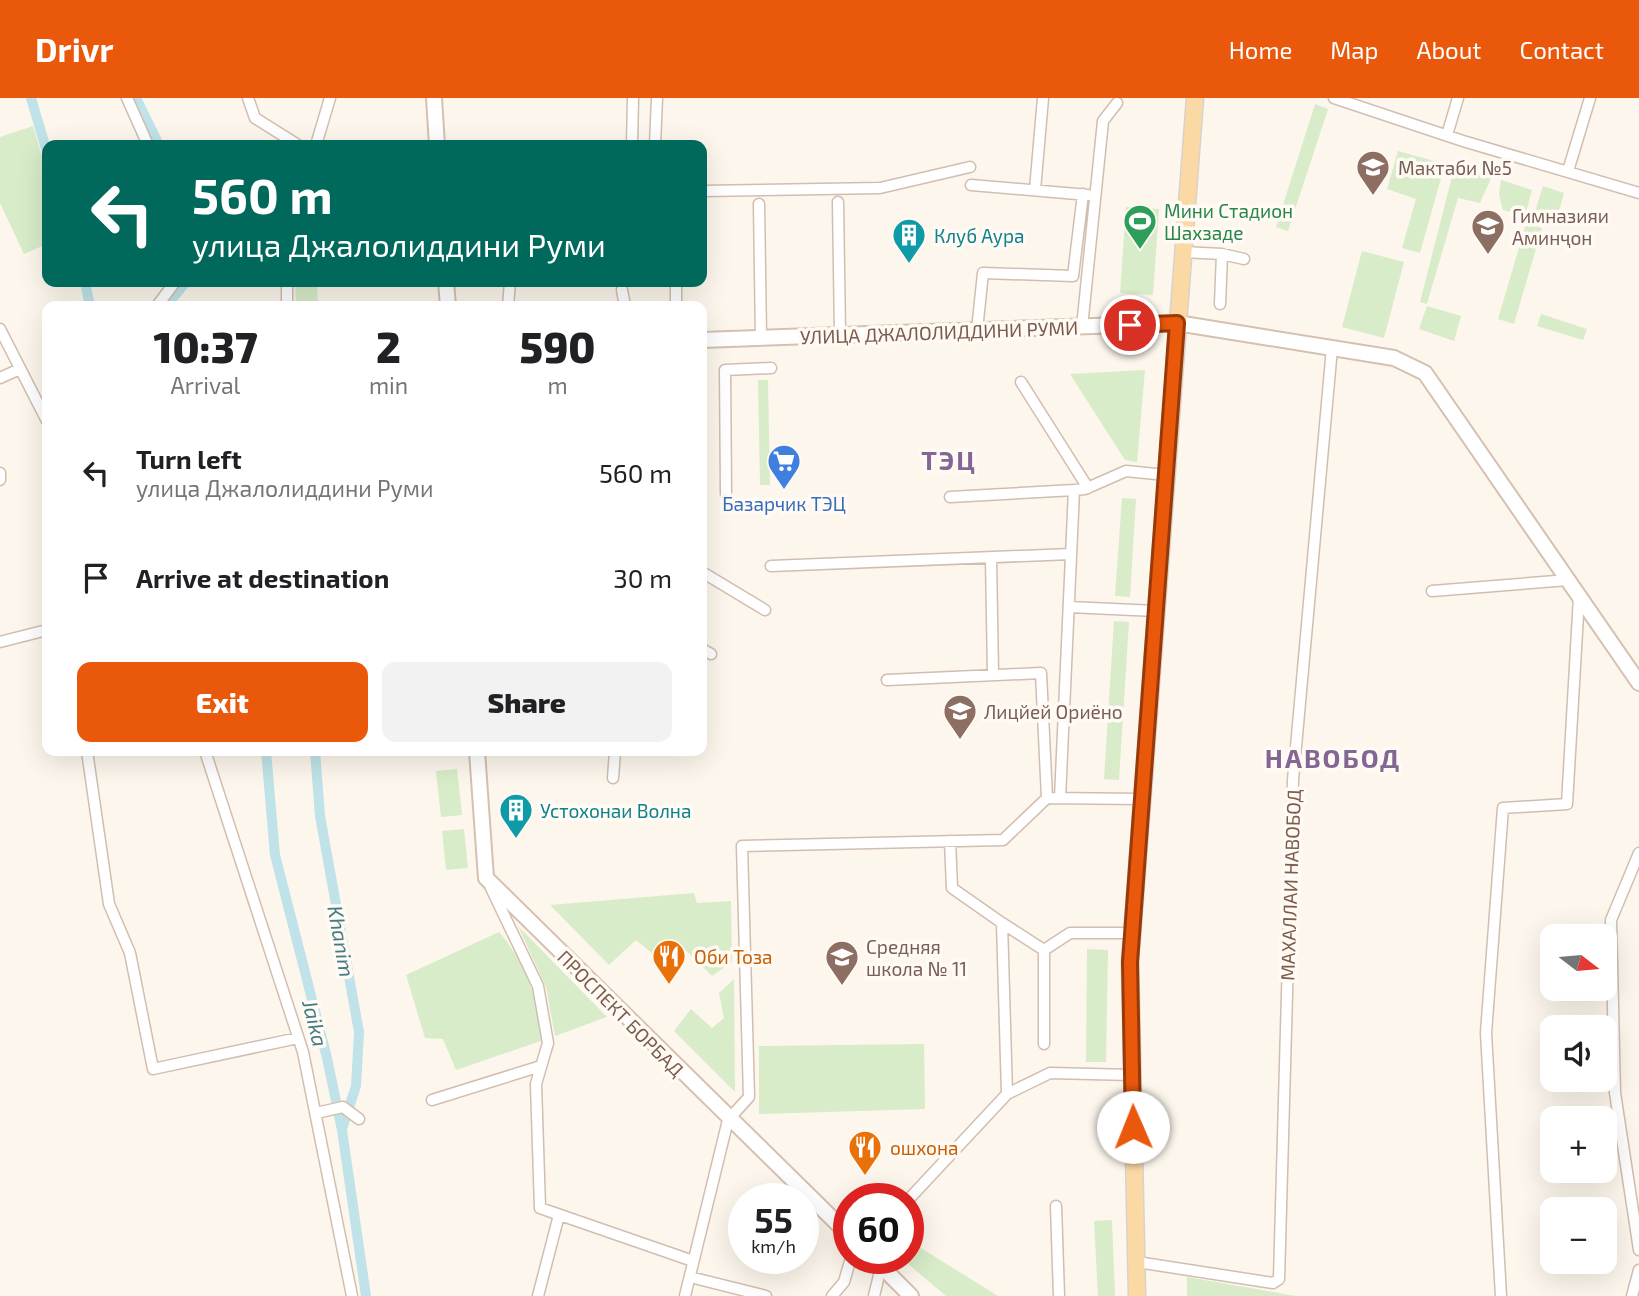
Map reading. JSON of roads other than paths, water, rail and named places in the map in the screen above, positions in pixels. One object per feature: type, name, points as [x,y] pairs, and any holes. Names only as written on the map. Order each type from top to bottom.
[{"type":"main road","points":[[1137,1296],[1132,933],[1195,98]]},
{"type":"street","points":[[127,98],[146,140]]},
{"type":"street","points":[[248,98],[255,118],[291,140]]},
{"type":"street","points":[[317,140],[330,98]]},
{"type":"street","points":[[434,98],[437,140]]},
{"type":"street","points":[[632,140],[633,98]]},
{"type":"street","points":[[655,140],[657,98]]},
{"type":"street","points":[[1035,190],[1043,98]]},
{"type":"street","points":[[1334,98],[1639,193]]},
{"type":"street","points":[[1447,135],[1458,98]]},
{"type":"street","points":[[1568,171],[1590,98]]},
{"type":"street","points":[[1082,327],[1103,121],[1117,103]]},
{"type":"street","points":[[707,191],[880,188],[970,167]]},
{"type":"street","points":[[971,184],[1095,195]]},
{"type":"street","points":[[977,330],[983,273],[1073,276],[1083,194]]},
{"type":"street","points":[[838,202],[840,335]]},
{"type":"street","points":[[759,204],[761,338]]},
{"type":"street","points":[[1183,252],[1222,254],[1244,259]]},
{"type":"street","points":[[1220,304],[1222,254]]},
{"type":"street","points":[[161,301],[172,287]]},
{"type":"street","points":[[622,290],[624,301]]},
{"type":"street","name":"УЛИЦА ДЖАЛОЛИДДИНИ РУМИ","points":[[707,340],[1177,323],[1394,358],[1426,373],[1639,683]]},
{"type":"street","points":[[0,329],[42,411]]},
{"type":"street","name":"МАХАЛЛАИ НАВОБОД","points":[[1137,1262],[1273,1283],[1279,1279],[1293,780],[1332,348]]},
{"type":"street","points":[[726,494],[724,370],[771,368]]},
{"type":"street","points":[[0,378],[20,369]]},
{"type":"street","points":[[1021,382],[1088,488]]},
{"type":"street","points":[[950,497],[1088,488],[1126,471],[1166,475]]},
{"type":"street","points":[[0,473],[0,480]]},
{"type":"street","points":[[1060,798],[1074,489]]},
{"type":"street","points":[[771,566],[1071,554]]},
{"type":"street","points":[[991,558],[993,675]]},
{"type":"street","points":[[707,575],[765,610]]},
{"type":"street","points":[[1432,591],[1568,580]]},
{"type":"street","points":[[1501,1296],[1486,1033],[1503,808],[1567,804],[1579,596]]},
{"type":"street","points":[[1069,607],[1156,611]]},
{"type":"street","points":[[0,642],[42,631]]},
{"type":"street","points":[[887,680],[1041,673],[1047,798]]},
{"type":"street","points":[[88,756],[109,904],[130,953],[153,1069],[298,1038]]},
{"type":"street","points":[[207,756],[298,1038],[316,1113],[352,1296]]},
{"type":"street","points":[[477,756],[486,878],[538,986],[548,1043],[536,1084],[540,1209],[693,1261]]},
{"type":"street","points":[[613,778],[615,756]]},
{"type":"street","points":[[685,1296],[728,1120],[749,1097],[742,846],[1003,840],[1047,798],[1142,799]]},
{"type":"street","points":[[950,841],[952,888],[1044,950]]},
{"type":"street","points":[[1639,853],[1611,920],[1615,1093],[1639,1250]]},
{"type":"street","name":"ПРОСПЕКТ БОРБАД","points":[[486,878],[728,1120],[833,1221]]},
{"type":"street","points":[[1002,923],[1007,1094]]},
{"type":"street","points":[[1044,950],[1070,933],[1132,933]]},
{"type":"street","points":[[1044,950],[1044,1044]]},
{"type":"street","points":[[432,1100],[541,1066]]},
{"type":"street","points":[[924,1183],[1007,1094],[1050,1073],[1132,1075]]},
{"type":"street","points":[[316,1113],[343,1107],[359,1119]]},
{"type":"street","points":[[1056,1206],[1059,1296]]},
{"type":"street","points":[[538,1296],[559,1215]]},
{"type":"street","points":[[1632,1296],[1639,1270]]},
{"type":"street","points":[[832,1296],[844,1282],[846,1274]]},
{"type":"street","points":[[874,1296],[876,1274]]},
{"type":"street","points":[[889,1274],[911,1296]]},
{"type":"street","points":[[691,1277],[766,1296]]},
{"type":"waterway","name":"Jaika","points":[[31,98],[43,140]]},
{"type":"waterway","name":"Khanim","points":[[136,98],[157,140]]},
{"type":"waterway","name":"Jaika","points":[[86,287],[89,301]]},
{"type":"waterway","name":"Khanim","points":[[170,301],[182,287]]},
{"type":"waterway","name":"Jaika","points":[[266,756],[275,855],[327,1058],[342,1130],[366,1296]]},
{"type":"waterway","name":"Khanim","points":[[315,756],[320,816],[359,1032],[356,1086],[342,1129]]},
{"type":"place","name":"Мактаби №5","points":[[1373,197]]},
{"type":"place","name":"Мини Стадион Шахзаде","points":[[1140,251]]},
{"type":"place","name":"Гимназияи Аминҷон","points":[[1488,256]]},
{"type":"place","name":"Клуб Аура","points":[[909,265]]},
{"type":"place","name":"Базарчик ТЭЦ","points":[[784,491]]},
{"type":"place","name":"Лицйей Ориёно","points":[[960,741]]},
{"type":"place","name":"Устохонаи Волна","points":[[516,840]]},
{"type":"place","name":"Оби Тоза","points":[[669,986]]},
{"type":"place","name":"Средняя школа № 11","points":[[842,987]]},
{"type":"place","name":"ошхона","points":[[865,1177]]},
{"type":"district","name":"ТЭЦ","points":[[949,459]]},
{"type":"district","name":"НАВОБОД","points":[[1333,757]]}]
